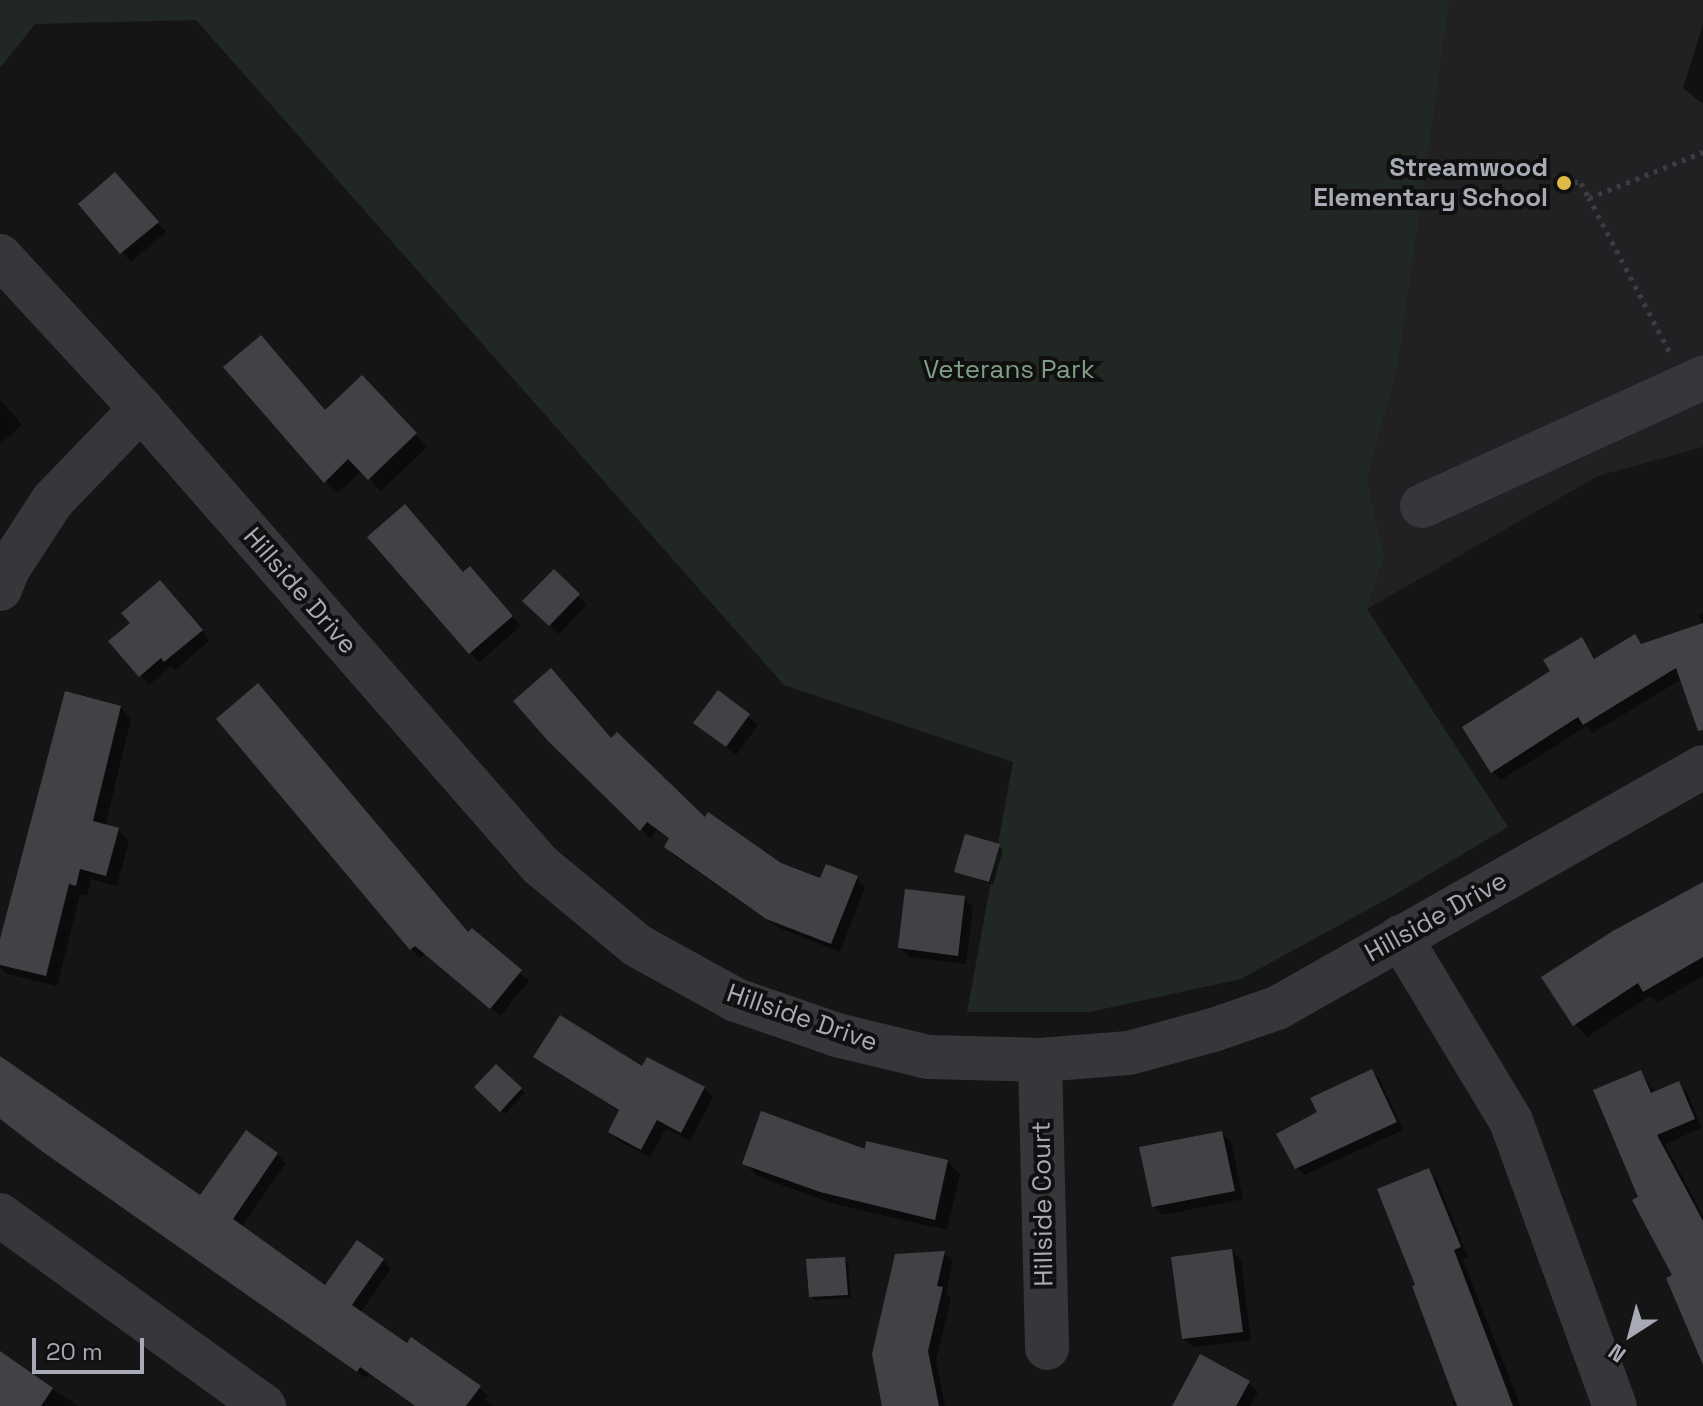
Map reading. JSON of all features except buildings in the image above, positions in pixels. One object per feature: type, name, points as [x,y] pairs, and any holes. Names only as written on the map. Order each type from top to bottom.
[{"type":"street","name":"Hillside Drive","points":[[0,256],[141,409],[540,865],[638,946],[736,1000],[837,1035],[928,1057],[1040,1060],[1129,1053],[1252,1017],[1277,1008],[1703,767]]},
{"type":"street","points":[[1422,506],[1695,382]]},
{"type":"street","points":[[0,589],[8,569],[53,500],[141,409]]},
{"type":"street","points":[[1400,937],[1511,1121],[1615,1406]]},
{"type":"street","name":"Hillside Court","points":[[1040,1060],[1047,1348]]},
{"type":"street","points":[[0,1215],[264,1406]]},
{"type":"path","points":[[1589,198],[1703,152]]},
{"type":"path","points":[[1545,174],[1581,183],[1695,382]]},
{"type":"shaded area","name":"Streamwood Elementary School","points":[[1450,0],[1703,0],[1703,447],[1598,476],[1367,609],[1385,556],[1367,480],[1398,367]]},
{"type":"green space","name":"Veterans Park","points":[[0,0],[1450,0],[1398,367],[1367,480],[1385,556],[1367,609],[1508,827],[1398,893],[1241,979],[1089,1012],[967,1012],[1013,762],[784,685],[196,20],[35,24],[0,68]]},
{"type":"place","name":"Streamwood Elementary School","points":[[1564,183]]}]
